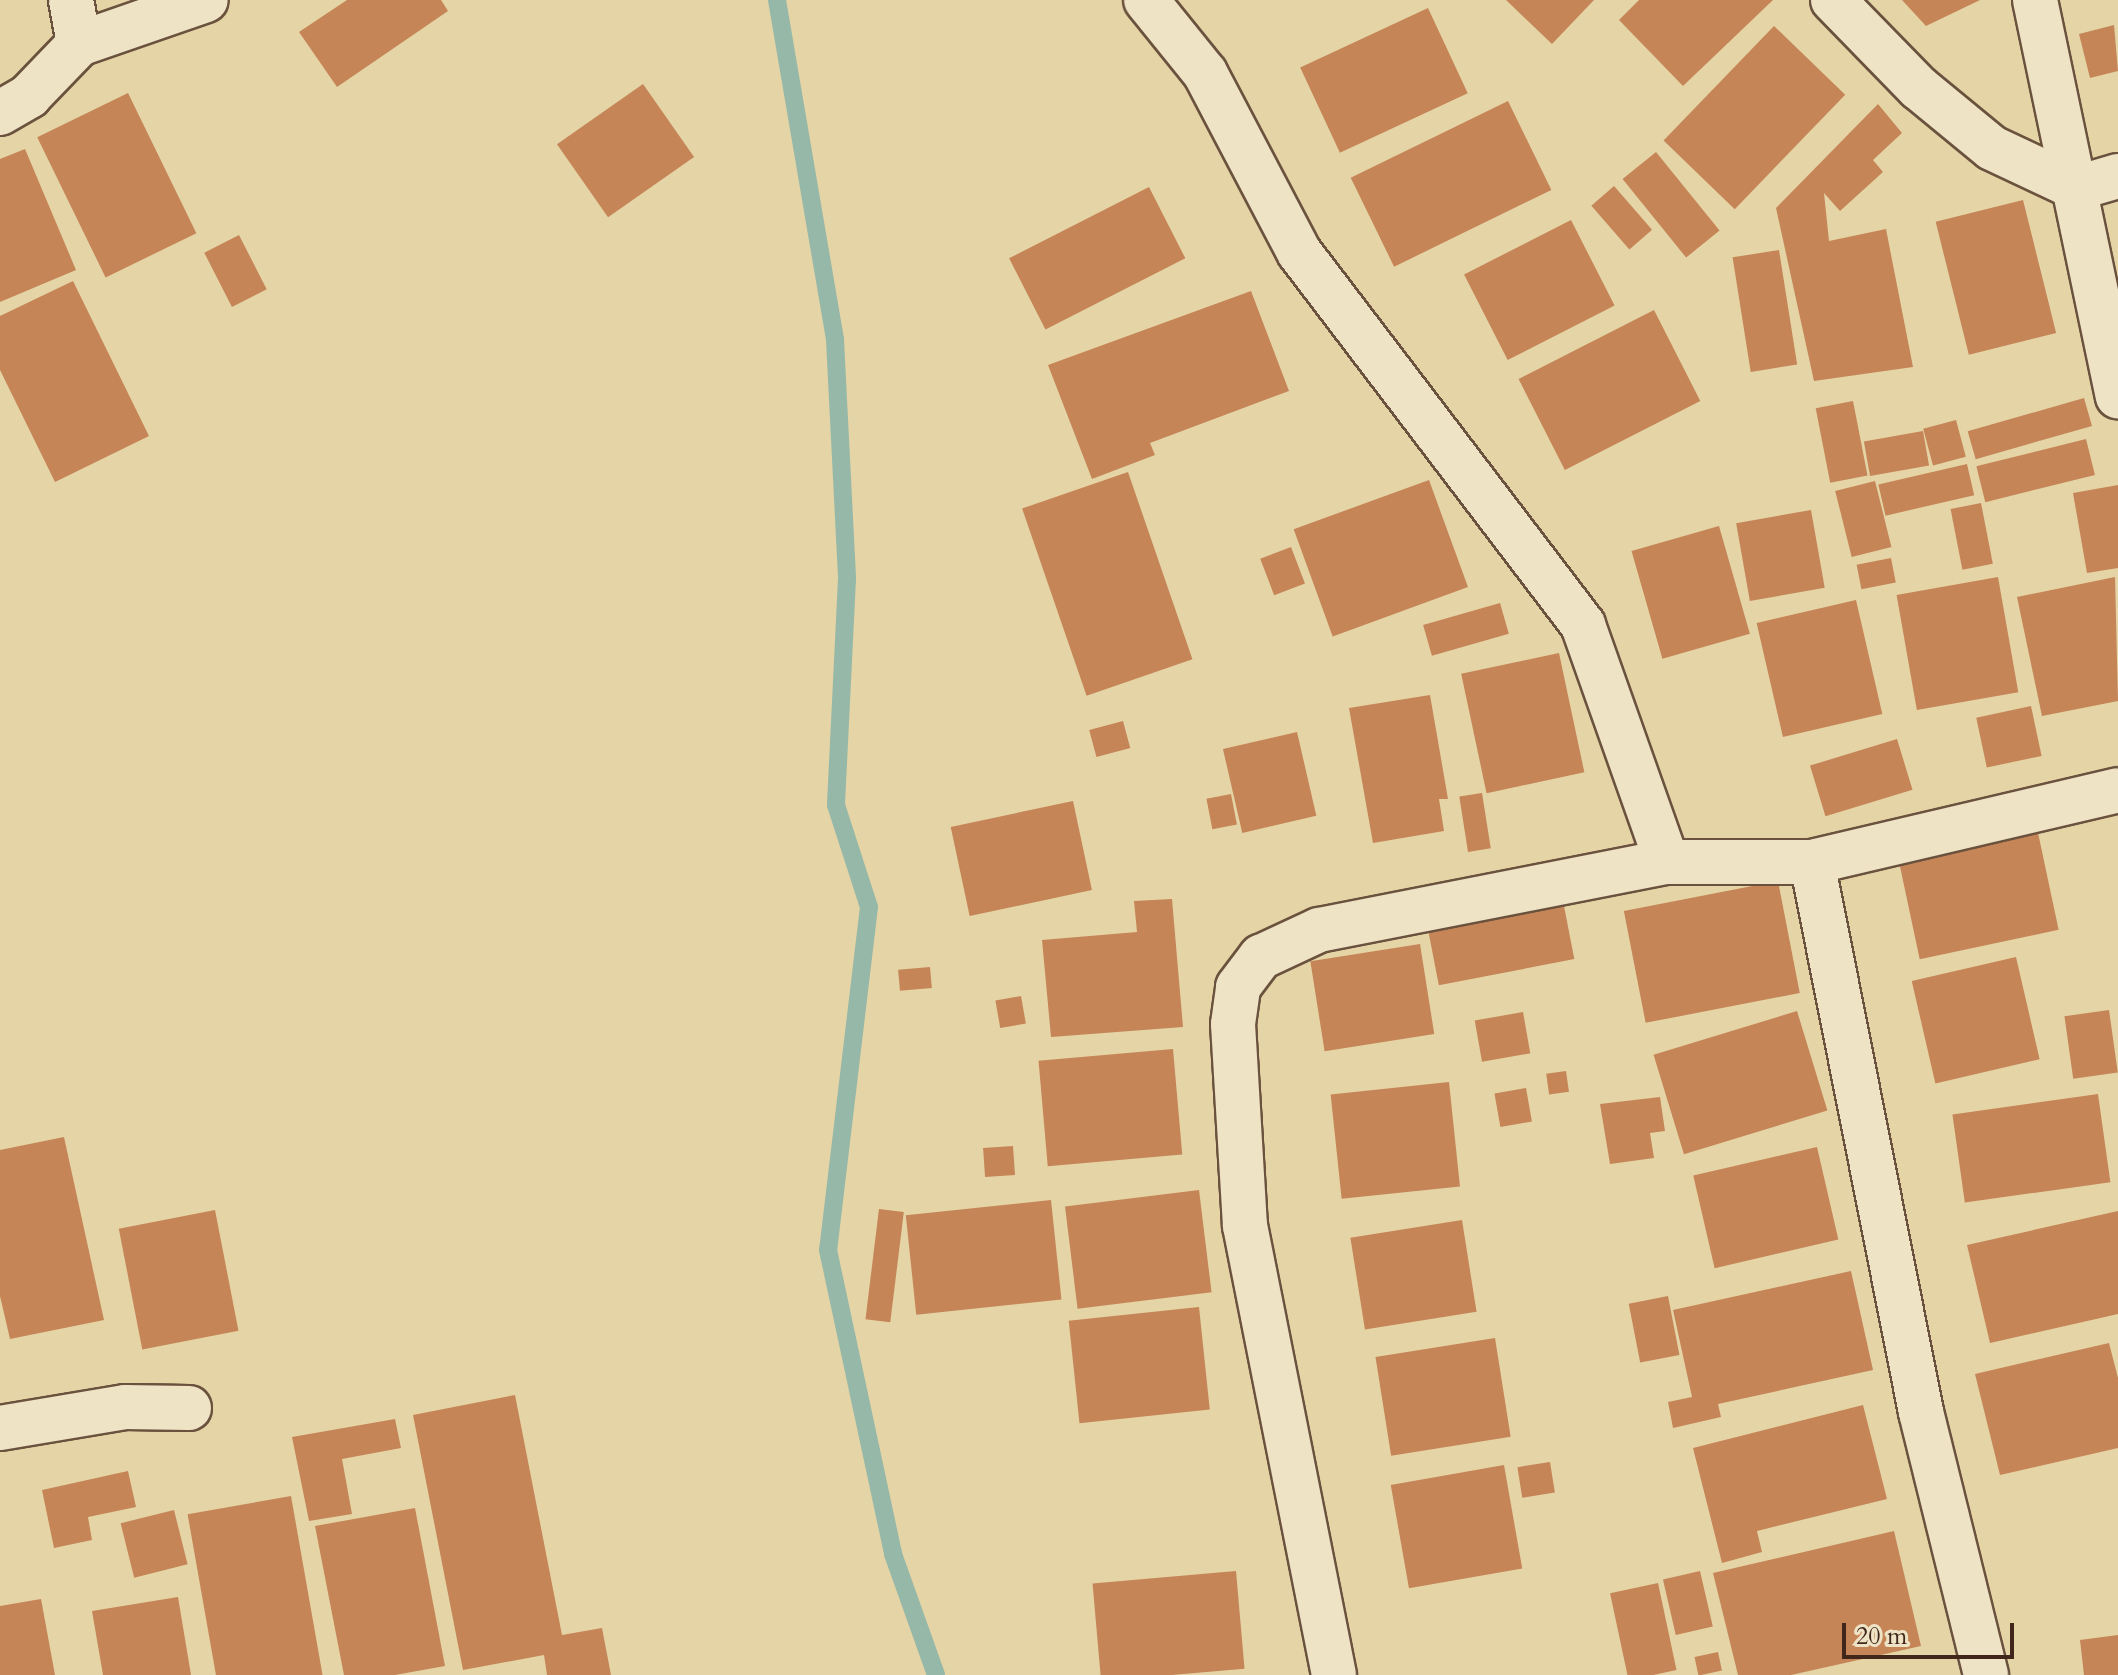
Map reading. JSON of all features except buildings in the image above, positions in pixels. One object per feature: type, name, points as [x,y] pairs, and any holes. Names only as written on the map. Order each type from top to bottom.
[{"type":"street","points":[[71,0],[79,44]]},
{"type":"street","points":[[0,113],[29,96],[79,44],[206,0]]},
{"type":"street","points":[[1146,0],[1205,73],[1299,252],[1583,625],[1667,862]]},
{"type":"street","points":[[1833,0],[1919,88],[1992,148],[2077,188],[2118,176]]},
{"type":"street","points":[[2035,0],[2077,188],[2118,396]]},
{"type":"street","points":[[1334,1675],[1245,1226],[1233,1024],[1238,987],[1261,957],[1319,930],[1667,862],[1812,862],[2118,790]]},
{"type":"street","points":[[1812,862],[1921,1412],[1986,1675]]},
{"type":"street","points":[[0,1428],[125,1407],[189,1408]]},
{"type":"waterway","points":[[777,0],[835,340],[847,579],[836,805],[869,907],[828,1250],[893,1554],[936,1675]]}]
